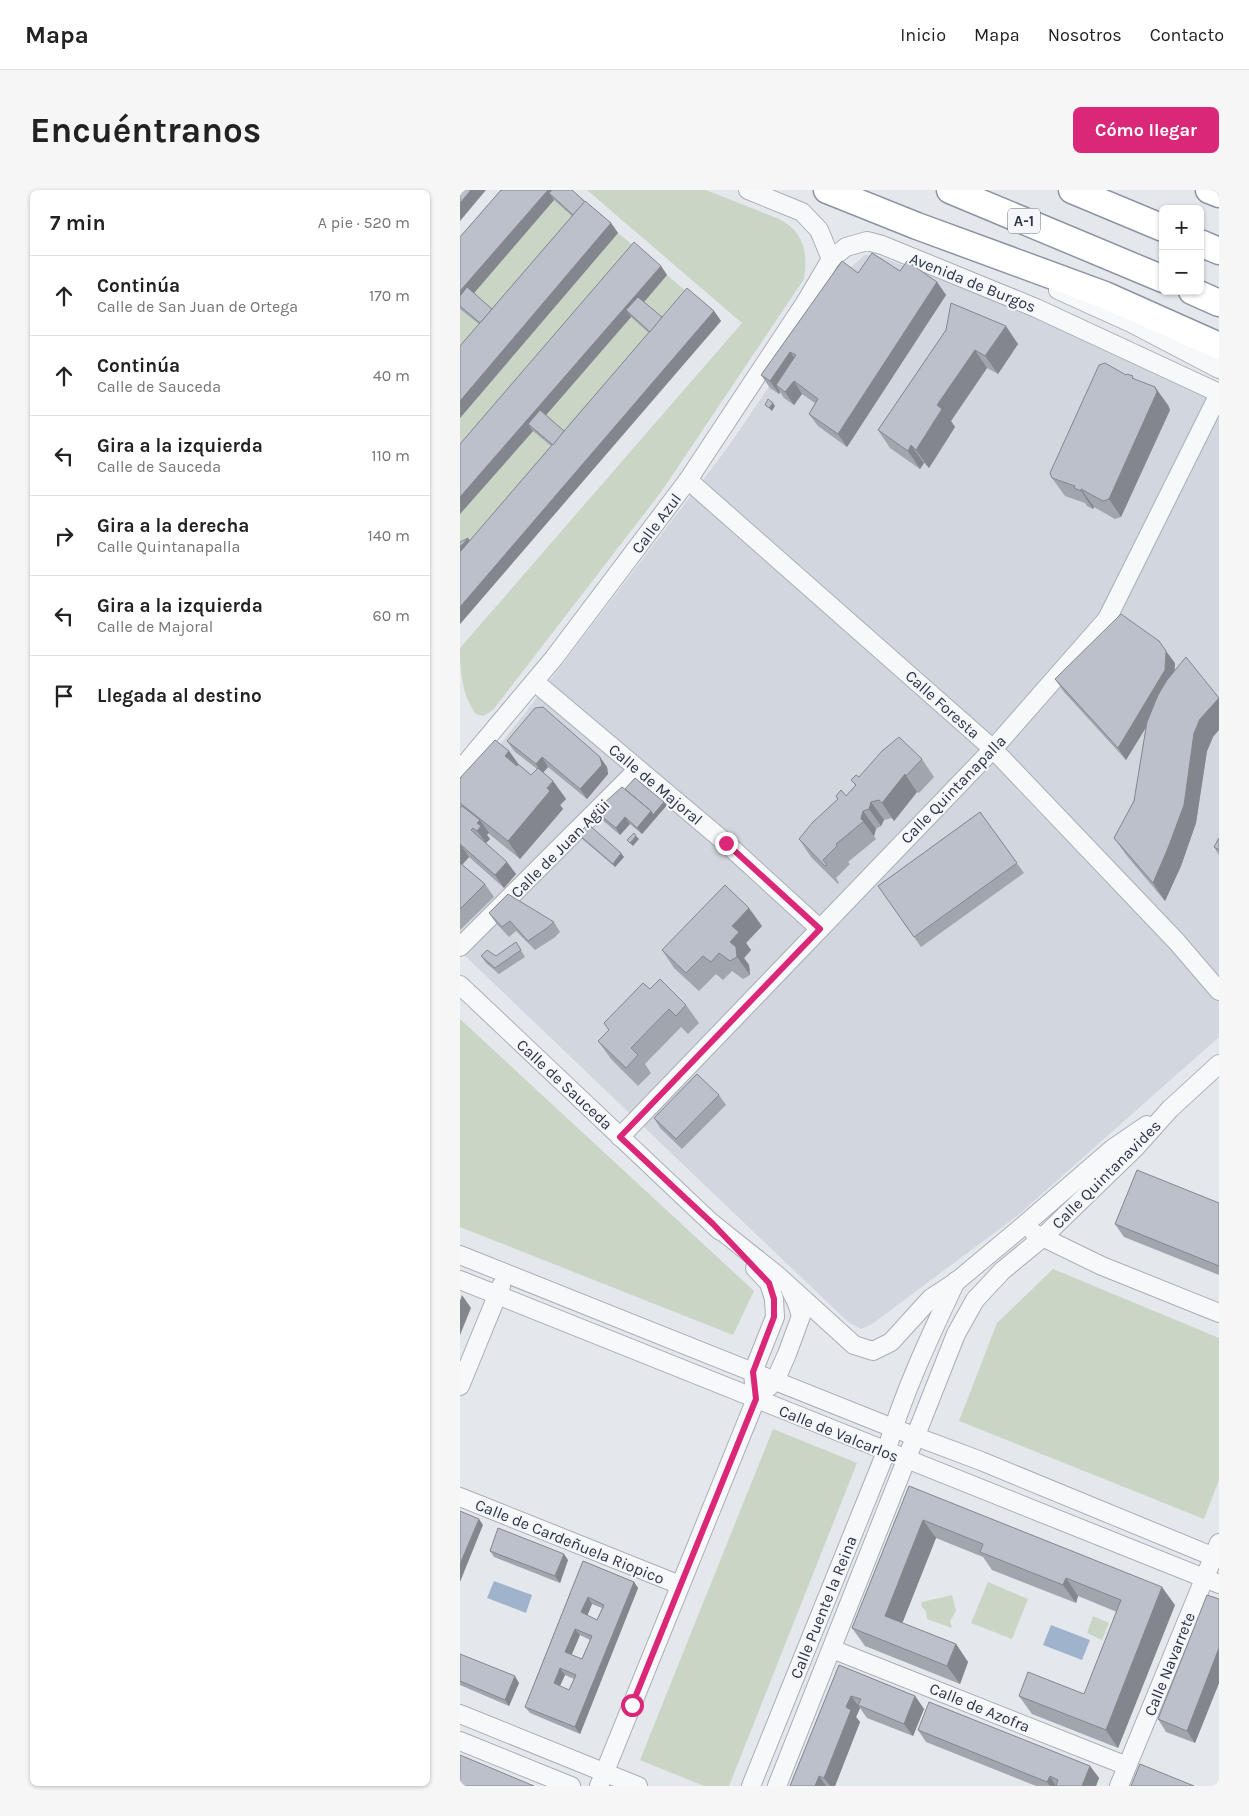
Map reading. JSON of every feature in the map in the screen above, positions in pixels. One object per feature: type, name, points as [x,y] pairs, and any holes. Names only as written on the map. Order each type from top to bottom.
[{"type":"highway","points":[[827,190],[917,226],[1105,295],[1219,346]]},
{"type":"highway","name":"A-1","points":[[950,190],[1159,277]]},
{"type":"highway","points":[[1072,190],[1159,226]]},
{"type":"highway","points":[[1209,190],[1219,194]]},
{"type":"highway","points":[[1204,245],[1219,251]]},
{"type":"highway","points":[[1201,295],[1219,303]]},
{"type":"street","points":[[748,190],[802,212],[819,230],[831,260]]},
{"type":"street","points":[[917,226],[1131,323],[1219,369]]},
{"type":"street","name":"Avenida de Burgos","points":[[831,260],[846,248],[867,241],[882,245],[1036,308],[1219,394]]},
{"type":"street","name":"Calle Azul","points":[[460,770],[535,682],[688,480],[805,303],[831,260]]},
{"type":"street","name":"Calle Quintanapalla","points":[[620,1137],[993,749],[1108,619],[1219,394]]},
{"type":"street","name":"Calle Foresta","points":[[688,480],[993,749],[1177,942],[1219,991]]},
{"type":"street","name":"Calle de Majoral","points":[[535,682],[726,843],[820,929]]},
{"type":"street","name":"Calle de Juan Agüi","points":[[460,947],[638,769]]},
{"type":"street","name":"Calle de Sauceda","points":[[460,985],[713,1224],[769,1283],[774,1299],[774,1317],[753,1372]]},
{"type":"street","name":"Calle Quintanavides","points":[[893,1428],[930,1338],[957,1280],[1024,1226],[1112,1149],[1170,1108],[1219,1064]]},
{"type":"street","name":"Calle Quintanavides","points":[[915,1436],[956,1334],[975,1300],[1002,1271],[1042,1238],[1135,1148],[1170,1108]]},
{"type":"street","name":"Calle de Sauceda","points":[[713,1224],[788,1286],[854,1345],[873,1351],[891,1342],[930,1298],[957,1280]]},
{"type":"street","name":"Calle Quintanavides","points":[[1024,1226],[1042,1238]]},
{"type":"street","points":[[1042,1238],[1102,1266],[1219,1313]]},
{"type":"street","name":"Calle de Valcarlos","points":[[460,1255],[893,1428],[1217,1553]]},
{"type":"street","points":[[460,1386],[506,1274]]},
{"type":"street","name":"Calle de Valcarlos","points":[[460,1280],[1212,1582]]},
{"type":"street","name":"Calle de Sauceda","points":[[775,1381],[788,1354],[801,1316],[788,1286]]},
{"type":"street","points":[[753,1372],[756,1399]]},
{"type":"street","points":[[602,1779],[756,1399],[775,1381]]},
{"type":"street","name":"Calle Puente la Reina","points":[[751,1786],[886,1452],[893,1428]]},
{"type":"street","name":"Calle Puente la Reina","points":[[776,1786],[915,1436]]},
{"type":"street","name":"Calle de Cardeñuela Riopico","points":[[460,1497],[680,1585]]},
{"type":"street","name":"Calle Navarrete","points":[[1119,1786],[1212,1582],[1217,1553]]},
{"type":"street","name":"Calle de Azofra","points":[[832,1649],[1128,1766]]},
{"type":"street","points":[[460,1714],[602,1779],[638,1786]]},
{"type":"street","points":[[460,1741],[571,1786]]},
{"type":"shaded area","points":[[865,255],[876,255],[1002,304],[1113,352],[1219,402],[1219,1037],[1017,1216],[872,1324],[861,1329],[847,1321],[460,951],[460,795],[529,708],[728,447],[848,270]]},
{"type":"green space","points":[[587,190],[706,190],[779,219],[794,230],[802,244],[805,260],[804,279],[661,492],[493,710],[483,716],[476,714],[465,691],[461,674],[460,648],[742,323]]},
{"type":"green space","points":[[553,200],[592,210],[460,363],[460,307]]},
{"type":"green space","points":[[618,233],[640,251],[460,461],[460,417]]},
{"type":"green space","points":[[667,275],[694,298],[460,554],[460,514]]},
{"type":"green space","points":[[460,1019],[754,1291],[733,1335],[460,1227]]},
{"type":"green space","points":[[1053,1269],[1219,1338],[1219,1480],[1204,1519],[959,1421],[997,1323]]},
{"type":"green space","points":[[773,1429],[857,1463],[729,1786],[704,1786],[640,1760]]},
{"type":"green space","points":[[988,1582],[1028,1599],[1012,1639],[971,1623]]},
{"type":"green space","points":[[952,1595],[956,1611],[950,1621],[952,1628],[927,1619],[926,1611],[921,1606],[922,1602]]},
{"type":"green space","points":[[1093,1616],[1109,1623],[1102,1640],[1087,1633]]},
{"type":"water","points":[[494,1581],[532,1595],[526,1613],[487,1598]]},
{"type":"water","points":[[1051,1625],[1090,1640],[1082,1660],[1043,1645]]},
{"type":"building","points":[[460,190],[471,190],[460,203]]},
{"type":"building","points":[[501,190],[548,190],[460,291],[460,237]]},
{"type":"building","points":[[552,190],[572,190],[585,202],[573,215],[549,193]]},
{"type":"building","points":[[585,201],[611,223],[460,401],[460,346]]},
{"type":"building","points":[[634,242],[661,266],[460,497],[460,444]]},
{"type":"building","points":[[872,253],[900,271],[907,261],[937,282],[838,434],[809,414],[818,399],[794,381],[785,392],[776,385],[796,355],[790,352],[770,381],[761,375],[842,261],[858,273]]},
{"type":"building","points":[[467,287],[492,309],[480,323],[460,306],[460,296]]},
{"type":"building","points":[[687,288],[714,311],[460,607],[460,552]]},
{"type":"building","points":[[638,297],[662,317],[650,332],[626,310]]},
{"type":"building","points":[[951,303],[1006,326],[985,356],[975,350],[937,405],[942,409],[916,450],[911,445],[908,451],[878,430],[946,330]]},
{"type":"building","points":[[1105,363],[1126,375],[1133,376],[1132,378],[1155,387],[1157,392],[1109,499],[1103,501],[1081,489],[1081,491],[1074,488],[1075,486],[1052,478],[1050,473],[1099,365]]},
{"type":"building","points":[[768,399],[773,403],[769,408],[765,405]]},
{"type":"building","points":[[540,410],[564,431],[553,445],[528,424]]},
{"type":"building","points":[[468,538],[460,547],[460,542]]},
{"type":"building","points":[[1121,614],[1159,641],[1166,651],[1165,670],[1118,748],[1055,679]]},
{"type":"building","points":[[1186,657],[1219,698],[1200,719],[1194,733],[1184,805],[1153,883],[1114,838],[1134,801],[1147,722],[1158,695],[1167,680]]},
{"type":"building","points":[[543,707],[600,757],[602,765],[580,789],[542,757],[536,764],[507,741],[535,708]]},
{"type":"building","points":[[899,737],[922,759],[906,776],[905,774],[882,803],[879,800],[871,802],[869,809],[863,811],[861,819],[864,821],[836,844],[837,846],[823,860],[827,865],[825,866],[799,839],[813,822],[838,799],[836,796],[841,790],[846,796],[856,785],[851,780],[856,775],[859,777],[882,751]]},
{"type":"building","points":[[495,740],[509,751],[505,756],[517,766],[518,764],[531,775],[538,768],[553,781],[547,788],[550,791],[508,841],[460,803],[460,778]]},
{"type":"building","points":[[635,778],[664,802],[653,815],[651,811],[625,789]]},
{"type":"building","points":[[622,787],[651,811],[637,828],[625,817],[616,828],[595,811]]},
{"type":"building","points":[[462,806],[480,820],[477,823],[481,826],[477,831],[473,828],[471,830],[507,862],[495,875],[460,844],[460,808]]},
{"type":"building","points":[[980,812],[1017,863],[914,937],[878,886]]},
{"type":"building","points":[[588,824],[621,853],[613,864],[578,834]]},
{"type":"building","points":[[634,833],[636,836],[630,843],[627,840]]},
{"type":"building","points":[[1219,838],[1219,850],[1214,847]]},
{"type":"building","points":[[460,863],[485,884],[460,909]]},
{"type":"building","points":[[725,885],[749,908],[732,926],[739,932],[730,942],[736,947],[737,957],[730,961],[719,953],[711,962],[703,956],[686,973],[662,950]]},
{"type":"building","points":[[508,894],[554,922],[528,941],[510,921],[502,927],[489,913]]},
{"type":"building","points":[[516,942],[521,950],[495,968],[481,956],[487,950],[496,956]]},
{"type":"building","points":[[660,979],[686,1005],[676,1016],[669,1009],[631,1048],[638,1055],[626,1068],[598,1041],[609,1030],[604,1023],[643,983],[650,989]]},
{"type":"building","points":[[697,1074],[719,1095],[676,1139],[654,1118]]},
{"type":"building","points":[[1137,1170],[1219,1203],[1219,1266],[1115,1224]]},
{"type":"building","points":[[909,1486],[1162,1587],[1106,1730],[1019,1696],[1028,1672],[1084,1694],[1121,1600],[1066,1578],[1063,1585],[980,1552],[983,1544],[923,1520],[885,1616],[956,1644],[947,1666],[852,1628]]},
{"type":"building","points":[[460,1511],[479,1519],[460,1564]]},
{"type":"building","points":[[498,1528],[564,1554],[555,1576],[490,1551]]},
{"type":"building","points":[[583,1561],[634,1582],[575,1727],[525,1707]],"holes":[[[588,1597],[604,1605],[597,1620],[581,1612]],[[575,1629],[592,1636],[582,1659],[565,1652]],[[560,1668],[576,1675],[569,1690],[554,1683]]]},
{"type":"building","points":[[1207,1595],[1219,1599],[1219,1648],[1187,1731],[1158,1719]]},
{"type":"building","points":[[460,1654],[515,1676],[505,1700],[460,1681]]},
{"type":"building","points":[[839,1665],[915,1696],[904,1724],[858,1705],[861,1699],[851,1696],[846,1707],[851,1710],[824,1778],[819,1776],[815,1786],[790,1786]]},
{"type":"building","points":[[929,1702],[1090,1766],[1082,1786],[1056,1786],[1058,1780],[1050,1776],[1047,1782],[918,1730]]},
{"type":"building","points":[[460,1755],[534,1786],[460,1786]]},
{"type":"building","points":[[1140,1764],[1194,1786],[1131,1786]]},
{"type":"route","points":[[632,1705],[756,1399],[753,1372],[774,1317],[774,1299],[769,1283],[713,1224],[620,1137],[820,929],[726,843]]}]
